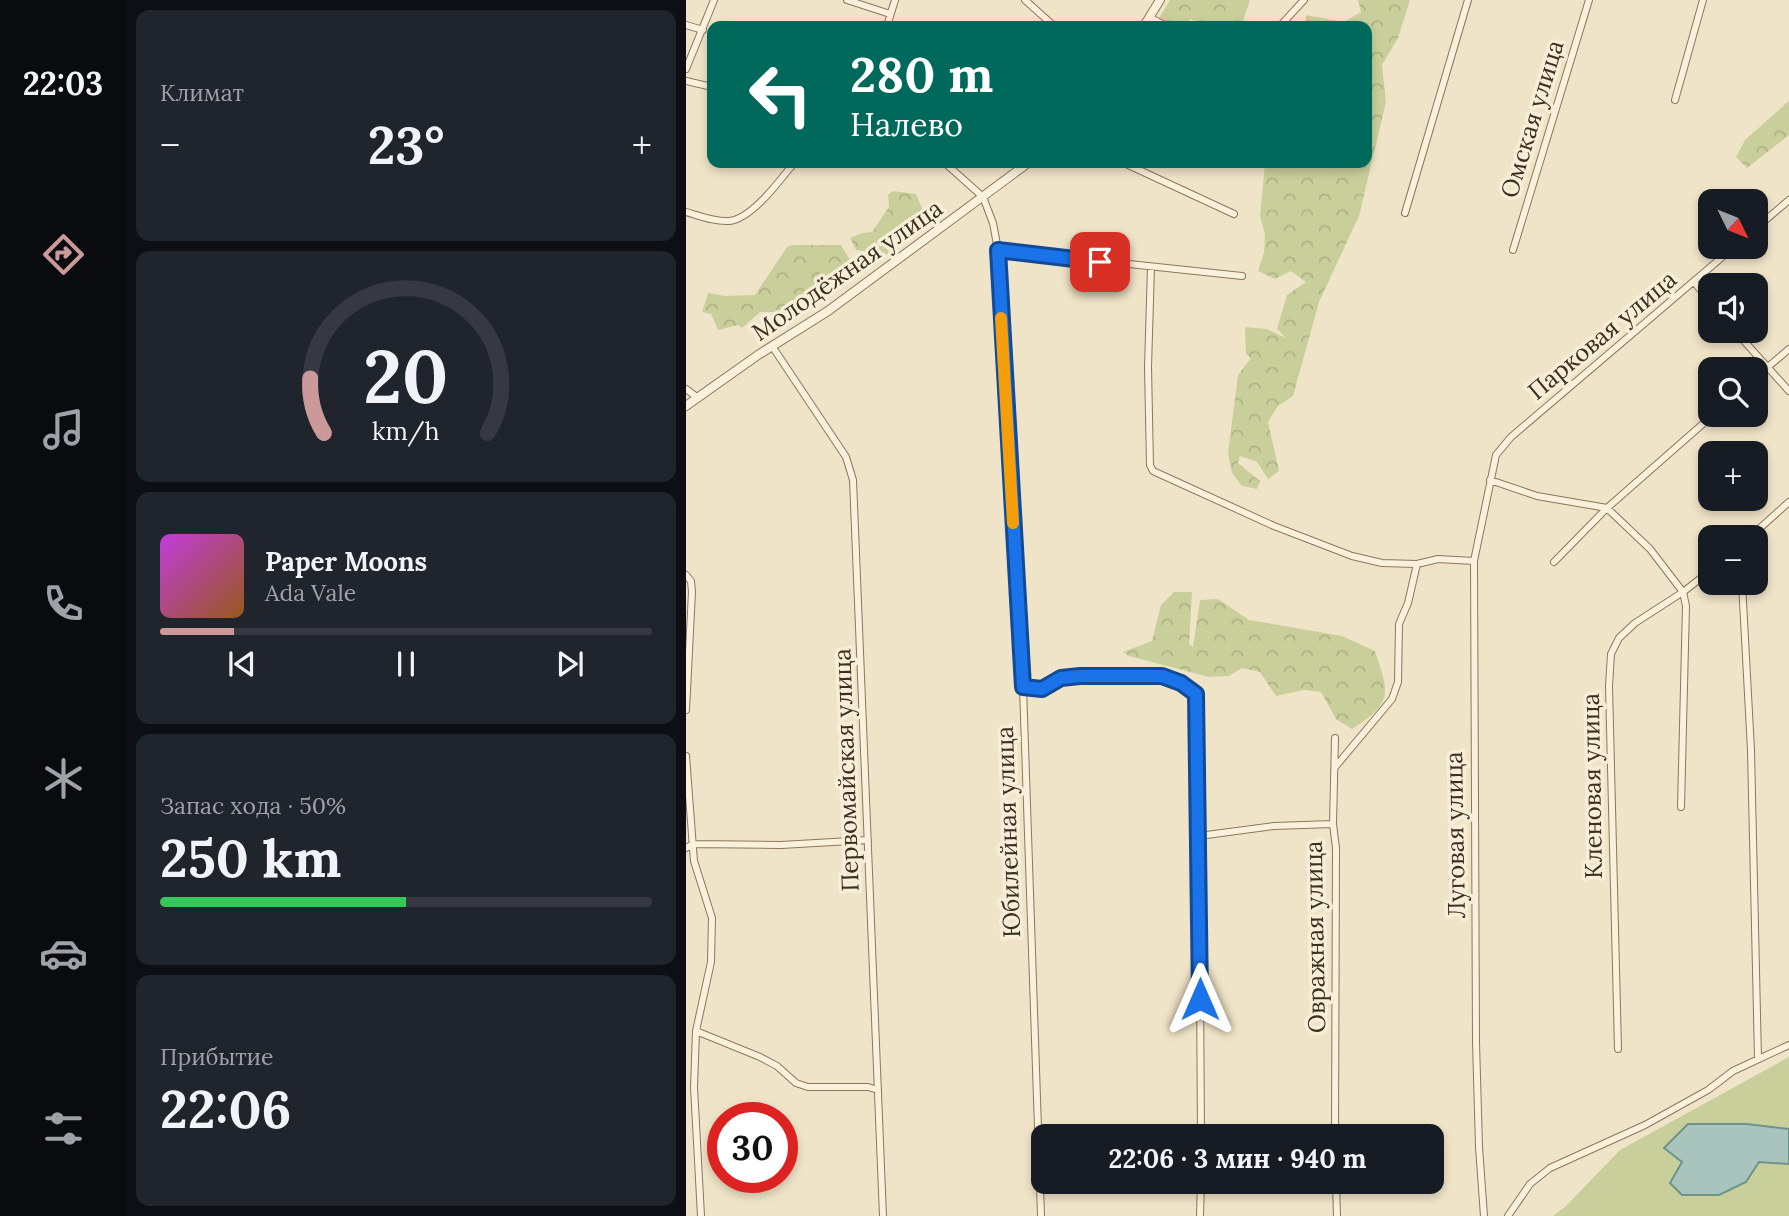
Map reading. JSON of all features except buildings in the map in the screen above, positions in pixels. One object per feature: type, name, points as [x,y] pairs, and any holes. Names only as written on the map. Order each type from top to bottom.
[{"type":"street","points":[[686,69],[714,0]]},
{"type":"street","points":[[847,0],[890,14]]},
{"type":"street","points":[[888,21],[895,0]]},
{"type":"street","points":[[1025,0],[1048,21]]},
{"type":"street","points":[[1147,21],[1160,0]]},
{"type":"street","points":[[1285,21],[1304,0]]},
{"type":"street","points":[[1405,213],[1468,0]]},
{"type":"street","name":"Омская улица","points":[[1513,250],[1589,0]]},
{"type":"street","points":[[1675,100],[1703,0]]},
{"type":"street","points":[[1149,17],[1157,21]]},
{"type":"street","points":[[686,25],[703,30]]},
{"type":"street","points":[[686,81],[707,86]]},
{"type":"street","points":[[686,212],[730,221],[743,217],[790,168]]},
{"type":"street","points":[[951,168],[984,197]]},
{"type":"street","name":"Молодёжная улица","points":[[686,406],[828,311],[1022,168]]},
{"type":"street","points":[[1135,168],[1234,214]]},
{"type":"street","name":"Юбилейная улица","points":[[984,197],[998,250],[1023,687],[1041,1216]]},
{"type":"street","points":[[1768,218],[1789,200]]},
{"type":"street","points":[[998,250],[1242,276]]},
{"type":"street","name":"Парковая улица","points":[[1496,456],[1511,438],[1720,259]]},
{"type":"street","points":[[1151,267],[1148,367],[1150,464],[1153,471],[1274,526],[1352,556],[1382,563],[1417,564],[1438,559],[1474,561]]},
{"type":"street","points":[[1694,282],[1698,287]]},
{"type":"street","points":[[1746,343],[1759,357]]},
{"type":"street","name":"Первомайская улица","points":[[772,346],[851,467],[883,1216]]},
{"type":"street","points":[[1789,349],[1768,367],[1789,391]]},
{"type":"street","points":[[686,389],[698,398]]},
{"type":"street","points":[[1554,562],[1607,508],[1699,427]]},
{"type":"street","name":"Луговая улица","points":[[1484,1216],[1476,1042],[1474,561],[1496,456]]},
{"type":"street","points":[[1490,480],[1537,496],[1607,508],[1650,549],[1684,592],[1686,607],[1681,807]]},
{"type":"street","points":[[1763,525],[1789,502]]},
{"type":"street","points":[[1335,767],[1392,699],[1398,682],[1399,624],[1408,603],[1417,564]]},
{"type":"street","points":[[686,575],[691,581],[692,592],[686,710]]},
{"type":"street","name":"Кленовая улица","points":[[1618,1049],[1609,699],[1611,654],[1619,638],[1635,624],[1698,581]]},
{"type":"street","points":[[1743,595],[1751,750],[1758,1059]]},
{"type":"street","points":[[1023,687],[1042,689],[1061,678],[1080,676],[1162,676],[1181,683],[1196,694],[1201,1124]]},
{"type":"street","name":"Овражная улица","points":[[1335,738],[1335,1124]]},
{"type":"street","points":[[686,756],[690,846],[712,918],[711,962],[696,1031],[694,1087],[701,1216]]},
{"type":"street","points":[[1199,836],[1274,825],[1333,824]]},
{"type":"street","points":[[690,846],[868,840]]},
{"type":"street","points":[[696,1031],[777,1066],[800,1085],[868,1087],[878,1090]]},
{"type":"street","points":[[1508,1216],[1530,1184],[1550,1168],[1645,1125],[1708,1090],[1733,1071],[1789,1045]]},
{"type":"street","points":[[1200,1194],[1200,1216]]},
{"type":"street","points":[[1336,1194],[1336,1216]]},
{"type":"green space","points":[[1170,0],[1250,0],[1243,21],[1157,21]]},
{"type":"green space","points":[[1358,0],[1410,0],[1398,38],[1382,65],[1386,102],[1372,161],[1372,21],[1346,21],[1361,12]]},
{"type":"green space","points":[[1306,15],[1339,21],[1306,21]]},
{"type":"green space","points":[[1789,101],[1789,135],[1747,168],[1736,157],[1745,140]]},
{"type":"green space","points":[[1265,168],[1370,168],[1359,216],[1319,302],[1293,396],[1278,406],[1268,422],[1279,471],[1268,479],[1257,462],[1240,456],[1238,463],[1260,481],[1257,489],[1242,486],[1232,473],[1228,453],[1238,375],[1251,358],[1246,354],[1245,327],[1267,329],[1286,338],[1277,329],[1287,295],[1306,282],[1291,271],[1275,279],[1258,271],[1264,253],[1265,235],[1260,216]]},
{"type":"green space","points":[[893,191],[916,194],[923,211],[920,228],[890,242],[888,254],[856,250],[850,238],[872,232],[889,207],[888,195]]},
{"type":"green space","points":[[841,245],[850,260],[862,258],[871,263],[841,287],[791,302],[784,312],[760,312],[742,328],[738,325],[718,330],[711,314],[702,312],[708,293],[725,296],[755,295],[787,247]]},
{"type":"green space","points":[[1174,592],[1192,592],[1189,644],[1193,647],[1200,600],[1218,599],[1249,620],[1342,636],[1375,651],[1385,687],[1381,704],[1366,720],[1352,729],[1336,719],[1321,692],[1304,690],[1276,696],[1260,672],[1242,668],[1229,676],[1209,677],[1129,656],[1123,652],[1152,641],[1161,605]]},
{"type":"green space","points":[[1789,1057],[1789,1216],[1553,1216],[1620,1150]]},
{"type":"water","points":[[1688,1124],[1747,1124],[1789,1129],[1789,1164],[1759,1162],[1746,1182],[1719,1195],[1682,1195],[1670,1183],[1682,1162],[1664,1148]]},
{"type":"slow traffic","points":[[1001,318],[1013,523]]},
{"type":"route","points":[[1100,262],[998,250],[1023,687],[1042,689],[1061,678],[1080,676],[1162,676],[1181,683],[1196,694],[1200,999]]}]
